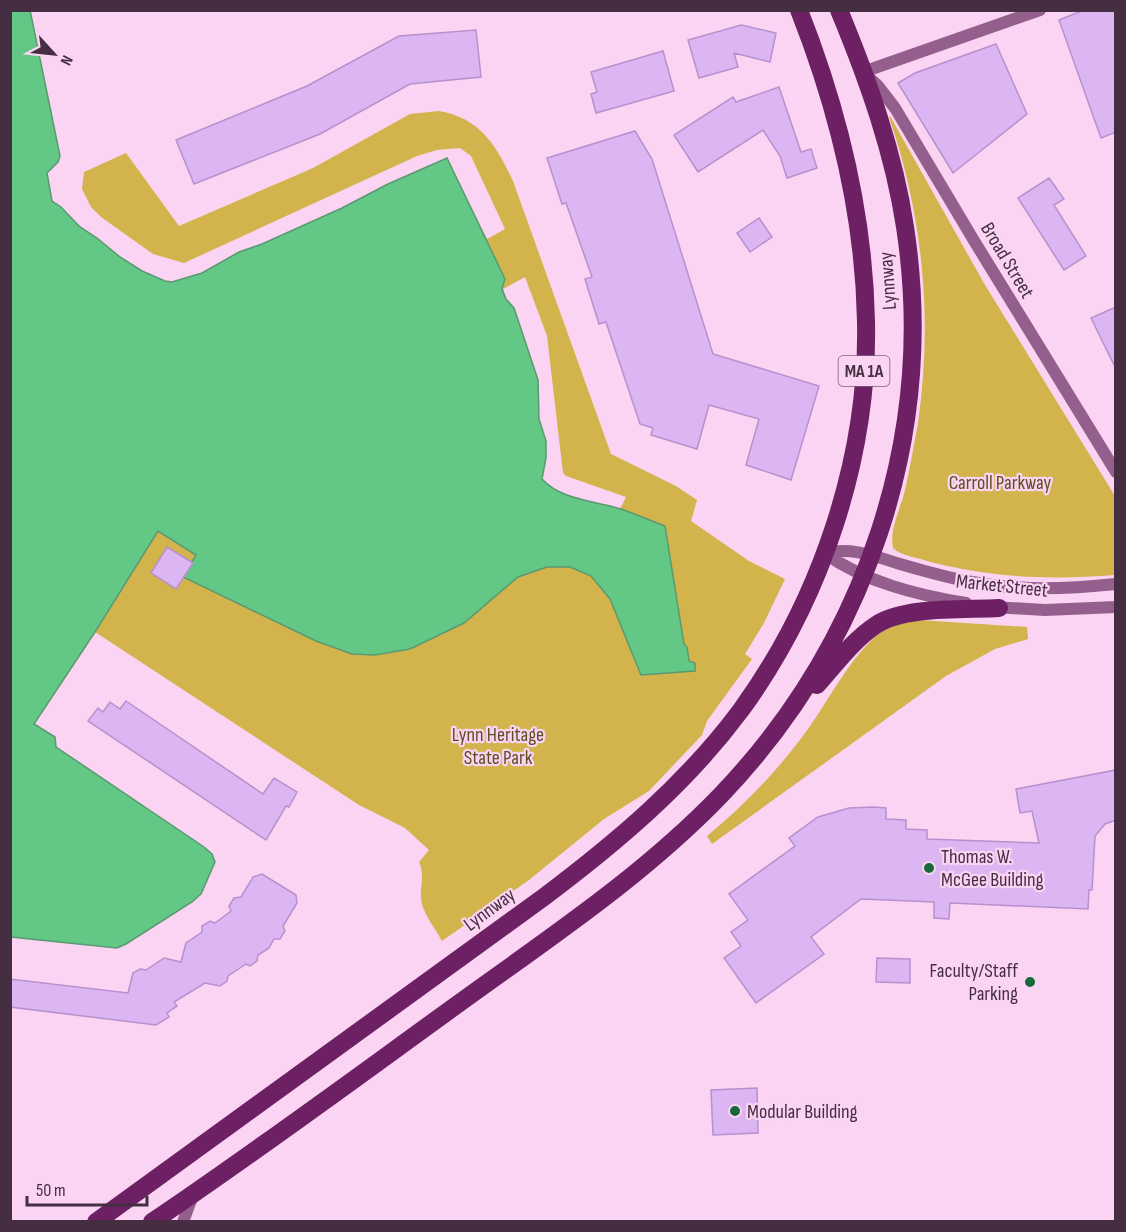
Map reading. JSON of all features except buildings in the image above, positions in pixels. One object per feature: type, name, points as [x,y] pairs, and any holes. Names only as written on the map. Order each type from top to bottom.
[{"type":"highway","name":"Lynnway","points":[[96,1221],[552,891],[647,814],[703,756],[759,684],[794,622],[824,553],[844,488],[858,426],[864,380],[865,294],[860,236],[851,184],[834,114],[799,10]]},
{"type":"highway","name":"Lynnway","points":[[152,1221],[276,1136],[634,875],[702,814],[764,745],[824,659],[864,576],[891,495],[903,437],[910,378],[912,317],[909,260],[901,200],[889,152],[863,72],[839,10]]},
{"type":"highway","points":[[764,745],[860,637],[876,624],[911,613],[999,608]]},
{"type":"main road","points":[[863,72],[1040,10]]},
{"type":"main road","name":"Broad Street","points":[[863,72],[878,86],[895,108],[1116,472]]},
{"type":"main road","points":[[824,553],[844,550],[872,555]]},
{"type":"main road","points":[[824,553],[864,576]]},
{"type":"main road","name":"Market Street","points":[[872,555],[971,582],[1008,587],[1055,588],[1116,584]]},
{"type":"main road","name":"Market Street","points":[[864,576],[953,601],[999,608],[1045,610],[1116,607]]},
{"type":"main road","points":[[183,1221],[194,1193]]},
{"type":"green space","name":"Lynn Heritage State Park","points":[[439,111],[466,120],[477,127],[501,157],[513,181],[611,454],[676,486],[697,500],[691,521],[749,561],[785,579],[764,623],[745,654],[752,659],[707,721],[702,735],[649,791],[604,819],[529,880],[442,941],[421,899],[422,873],[419,862],[429,850],[405,828],[359,805],[95,632],[158,531],[197,555],[183,577],[316,641],[352,654],[544,482],[551,488],[570,496],[620,509],[626,497],[563,473],[547,336],[525,277],[503,289],[506,299],[514,308],[452,323],[165,281],[172,282],[202,273],[239,252],[342,208],[388,184],[447,158],[487,239],[505,229],[471,156],[460,148],[437,150],[417,156],[184,263],[153,254],[101,217],[91,207],[82,189],[84,172],[126,153],[179,226],[313,168],[410,114]]},
{"type":"green space","name":"Carroll Parkway","points":[[890,116],[985,285],[1115,496],[1115,575],[1044,577],[997,574],[927,561],[904,555],[893,548],[894,526],[905,490],[918,423],[925,345],[922,268],[917,230],[901,154]]},
{"type":"green space","points":[[919,620],[1027,627],[1028,639],[995,649],[946,676],[712,844],[707,836],[748,799],[785,758],[808,729],[860,652],[880,633],[889,628]]},
{"type":"shaded area","points":[[30,10],[60,156],[58,162],[47,173],[52,201],[80,227],[120,257],[142,271],[165,281],[172,282],[202,273],[239,252],[342,208],[388,184],[447,158],[505,279],[502,289],[506,299],[514,308],[538,380],[539,419],[546,441],[542,479],[568,496],[621,509],[665,526],[684,644],[687,647],[689,661],[695,663],[695,671],[641,675],[610,599],[591,576],[570,567],[547,567],[518,577],[464,623],[410,649],[375,655],[352,654],[316,641],[183,577],[196,555],[158,531],[34,724],[55,737],[56,747],[204,847],[212,854],[215,862],[201,894],[192,902],[117,948],[11,937],[10,11]]},
{"type":"place","name":"Thomas W. McGee Building","points":[[929,868]]},
{"type":"place","name":"Faculty/Staff Parking","points":[[1030,982]]},
{"type":"place","name":"Modular Building","points":[[735,1111]]}]
